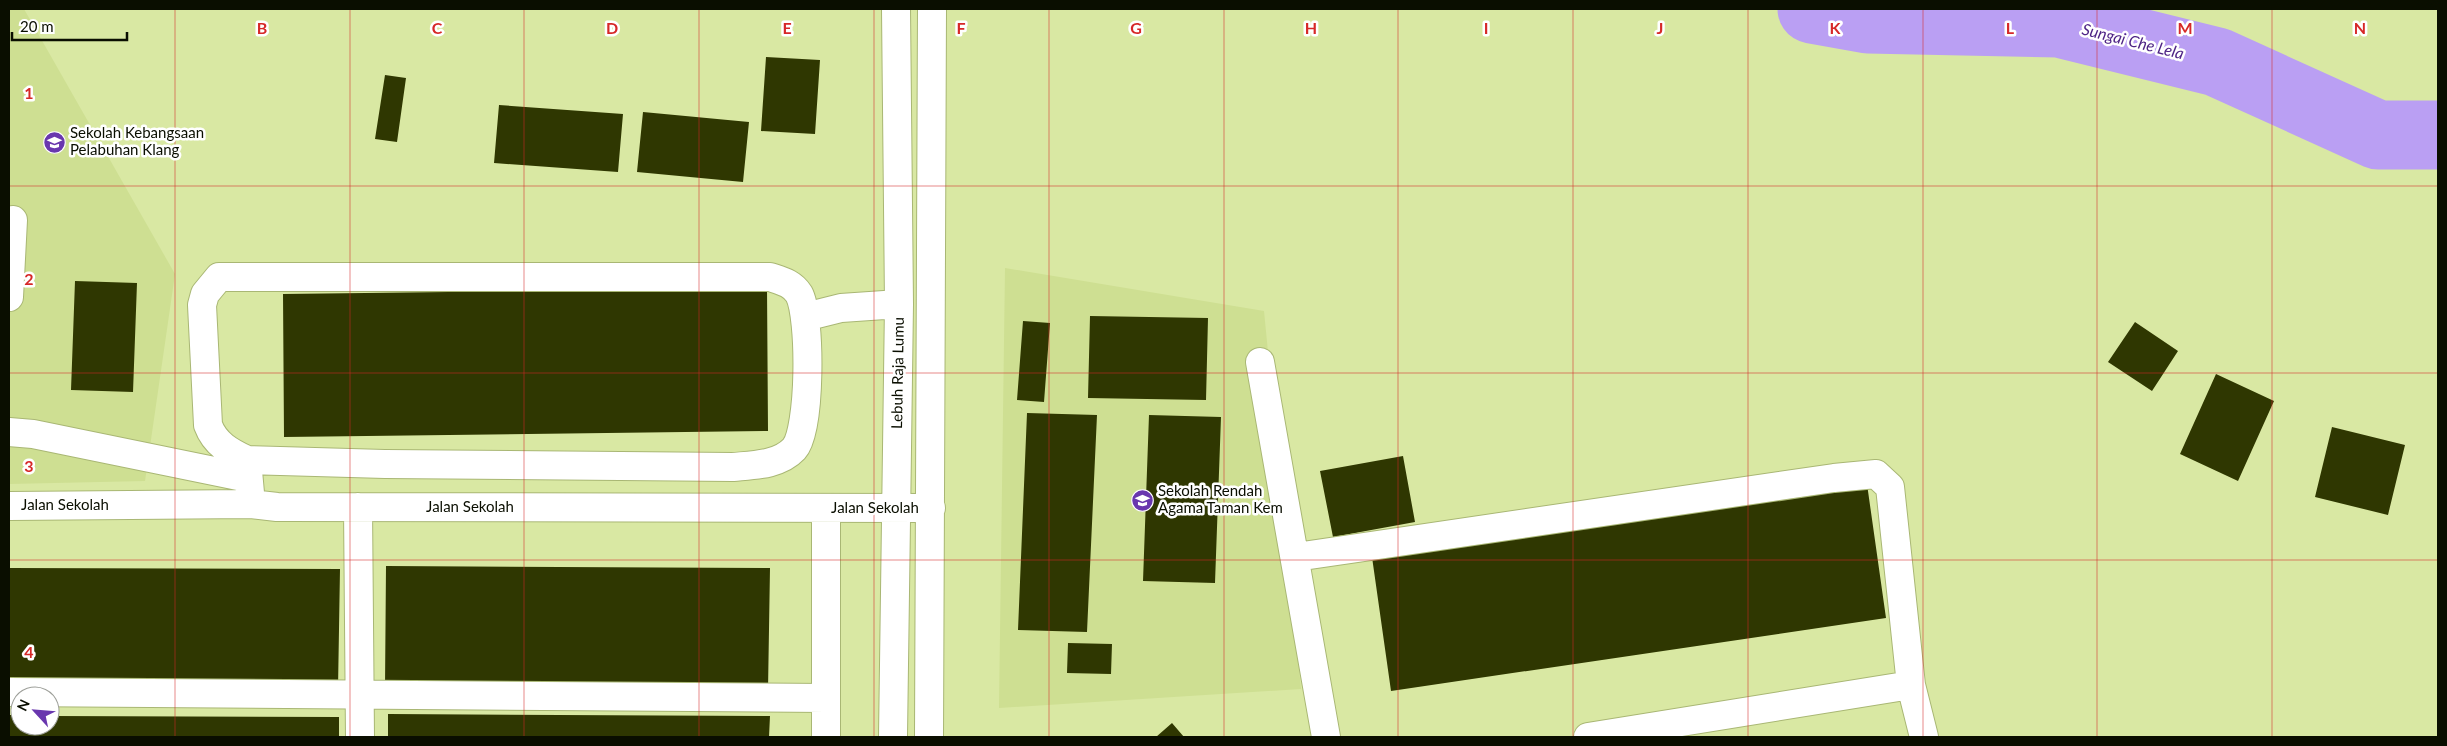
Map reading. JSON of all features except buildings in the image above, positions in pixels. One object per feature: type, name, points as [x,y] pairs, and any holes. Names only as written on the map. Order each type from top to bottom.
[{"type":"street","name":"Lebuh Raja Lumu","points":[[893,737],[899,304],[896,9]]},
{"type":"street","points":[[929,737],[932,9]]},
{"type":"street","points":[[9,297],[13,220]]},
{"type":"street","points":[[9,432],[33,434],[249,481],[405,464],[733,467],[760,465],[783,458],[796,448],[803,430],[807,397],[805,317],[799,295],[789,283],[770,277],[219,277],[205,294],[202,305],[208,425],[212,435],[230,452],[249,481]]},
{"type":"street","points":[[805,317],[842,308],[899,304]]},
{"type":"street","points":[[1260,362],[1296,557],[1326,737]]},
{"type":"street","points":[[1296,557],[1814,481],[1876,474],[1890,487],[1911,685],[1924,737]]},
{"type":"street","name":"Jalan Sekolah","points":[[9,506],[249,481],[277,507],[931,508]]},
{"type":"street","points":[[358,507],[360,737]]},
{"type":"street","points":[[826,508],[826,737]]},
{"type":"street","points":[[1588,737],[1911,685]]},
{"type":"street","points":[[9,692],[826,698]]},
{"type":"shaded area","name":"Sekolah Kebangsaan Pelabuhan Klang","points":[[9,9],[24,9],[175,274],[145,481],[9,484]]},
{"type":"shaded area","name":"Sekolah Rendah Agama Taman Kem","points":[[1005,268],[1264,311],[1301,689],[999,708]]},
{"type":"waterway","name":"Sungai Che Lela","points":[[1812,9],[1868,19],[2059,23],[2217,62],[2378,135],[2438,135]]},
{"type":"place","name":"Sekolah Kebangsaan Pelabuhan Klang","points":[[54,142]]},
{"type":"place","name":"Sekolah Rendah Agama Taman Kem","points":[[1142,500]]}]
